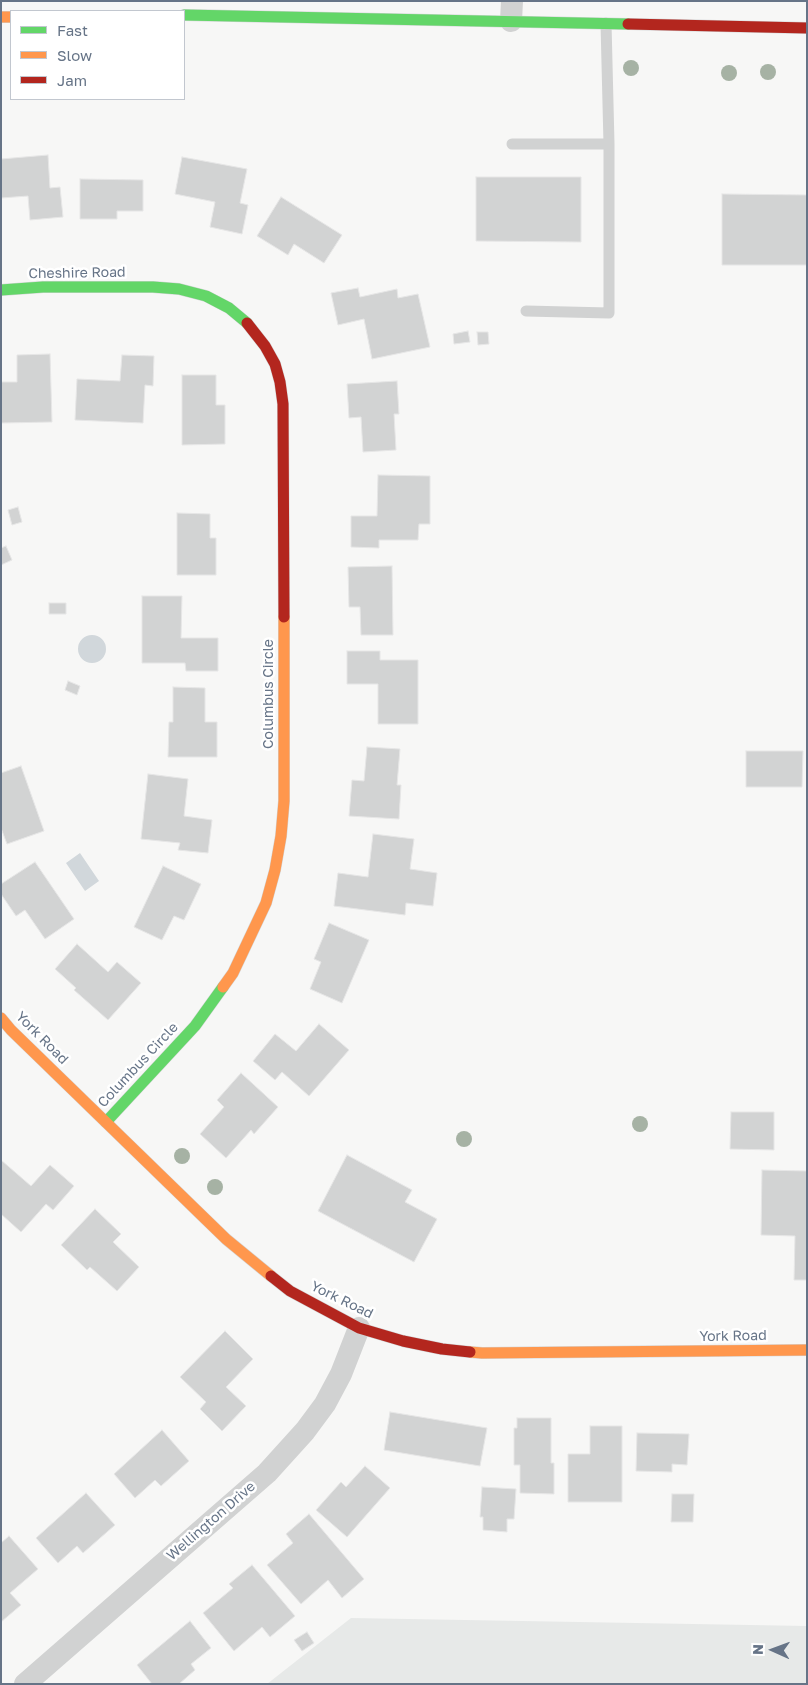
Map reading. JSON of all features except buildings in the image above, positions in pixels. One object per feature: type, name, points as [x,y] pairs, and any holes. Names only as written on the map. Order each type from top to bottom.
[{"type":"street","points":[[185,15],[512,11],[606,23],[807,28]]},
{"type":"street","name":"Cheshire Road","points":[[1,290],[43,287],[153,287]]},
{"type":"street","name":"Columbus Circle","points":[[106,1122],[195,1026],[233,973],[266,903],[275,870],[281,836],[284,801],[283,404],[280,382],[275,364],[265,346],[250,326],[229,308],[206,296],[178,288],[153,287]]},
{"type":"street","name":"York Road","points":[[1,1018],[233,1245],[290,1291],[359,1328],[403,1341],[442,1349],[482,1353],[807,1350]]},
{"type":"street","name":"Wellington Drive","points":[[25,1684],[267,1473],[305,1431],[325,1404],[341,1374],[359,1328]]},
{"type":"lane","points":[[526,310],[609,314],[609,144],[606,23]]},
{"type":"lane","points":[[512,144],[609,144]]},
{"type":"shaded area","points":[[92,635],[102,639],[106,649],[102,659],[92,663],[82,659],[78,649],[82,639]]},
{"type":"shaded area","points":[[80,853],[99,881],[85,891],[66,863]]},
{"type":"shaded area","points":[[351,1618],[807,1626],[807,1684],[267,1684]]},
{"type":"traffic: fast","points":[[185,15],[628,24]]},
{"type":"traffic: fast","points":[[1,290],[43,287],[153,287],[179,289],[206,296],[229,308],[247,323]]},
{"type":"traffic: fast","points":[[106,1122],[195,1026],[223,987]]},
{"type":"traffic: slow","points":[[1,17],[10,17]]},
{"type":"traffic: slow","points":[[223,987],[233,973],[266,903],[275,870],[281,836],[284,801],[284,617]]},
{"type":"traffic: slow","points":[[1,1018],[11,1030],[226,1239],[271,1276]]},
{"type":"traffic: slow","points":[[470,1352],[807,1350]]},
{"type":"traffic: jam","points":[[628,24],[807,28]]},
{"type":"traffic: jam","points":[[247,323],[265,346],[275,364],[283,404],[284,617]]},
{"type":"traffic: jam","points":[[271,1276],[290,1291],[359,1328],[403,1341],[442,1349],[470,1352]]}]
